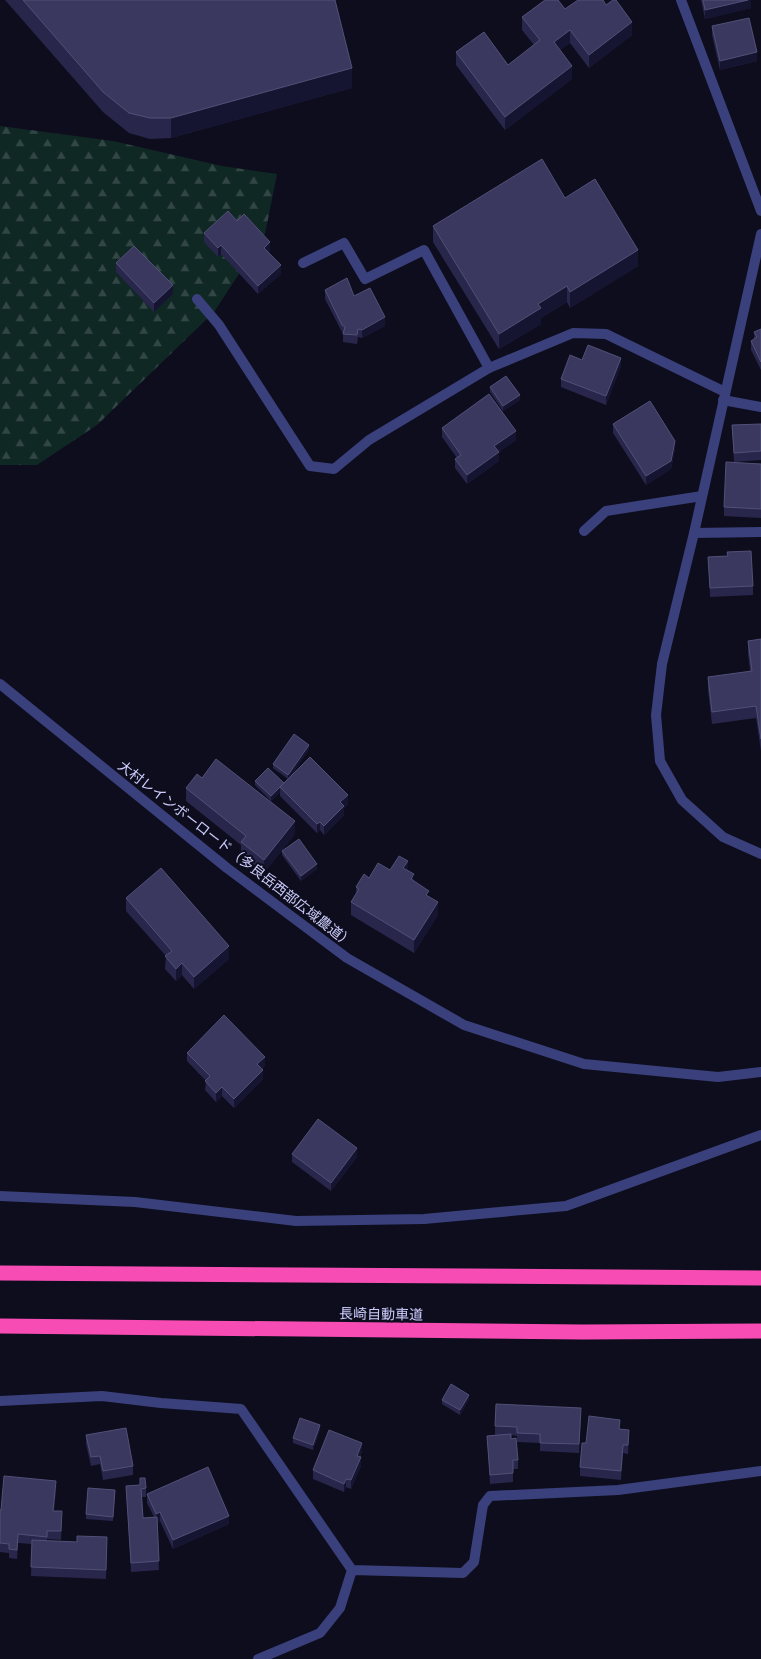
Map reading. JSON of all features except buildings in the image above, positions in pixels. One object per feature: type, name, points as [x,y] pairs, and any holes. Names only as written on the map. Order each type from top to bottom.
[{"type":"highway","points":[[0,1273],[761,1278]]},
{"type":"highway","name":"長崎自動車道","points":[[0,1326],[573,1332],[761,1331]]},
{"type":"street","points":[[680,0],[761,211]]},
{"type":"street","points":[[761,234],[694,533],[662,664],[656,715],[660,761],[682,800],[723,837],[761,854]]},
{"type":"street","points":[[302,263],[344,242],[366,279],[424,250],[489,368]]},
{"type":"street","points":[[197,299],[219,325],[310,466],[334,469],[369,440],[489,368],[573,333],[606,334],[724,396],[761,407]]},
{"type":"street","points":[[584,531],[606,511],[702,496]]},
{"type":"street","points":[[694,533],[761,532]]},
{"type":"street","name":"大村レインボーロード（多良岳西部広域農道）","points":[[0,684],[227,868],[347,958],[464,1026],[584,1064],[718,1077],[761,1072]]},
{"type":"street","points":[[0,1196],[134,1202],[296,1221],[424,1219],[566,1206],[761,1136]]},
{"type":"street","points":[[0,1401],[102,1396],[161,1403],[241,1408],[352,1570]]},
{"type":"street","points":[[352,1570],[463,1574],[474,1562],[483,1506],[490,1496],[618,1490],[761,1471]]},
{"type":"street","points":[[258,1659],[320,1633],[340,1608],[352,1570]]},
{"type":"green space","points":[[0,126],[113,141],[222,166],[277,174],[265,234],[214,312],[97,425],[37,465],[0,465]]}]
